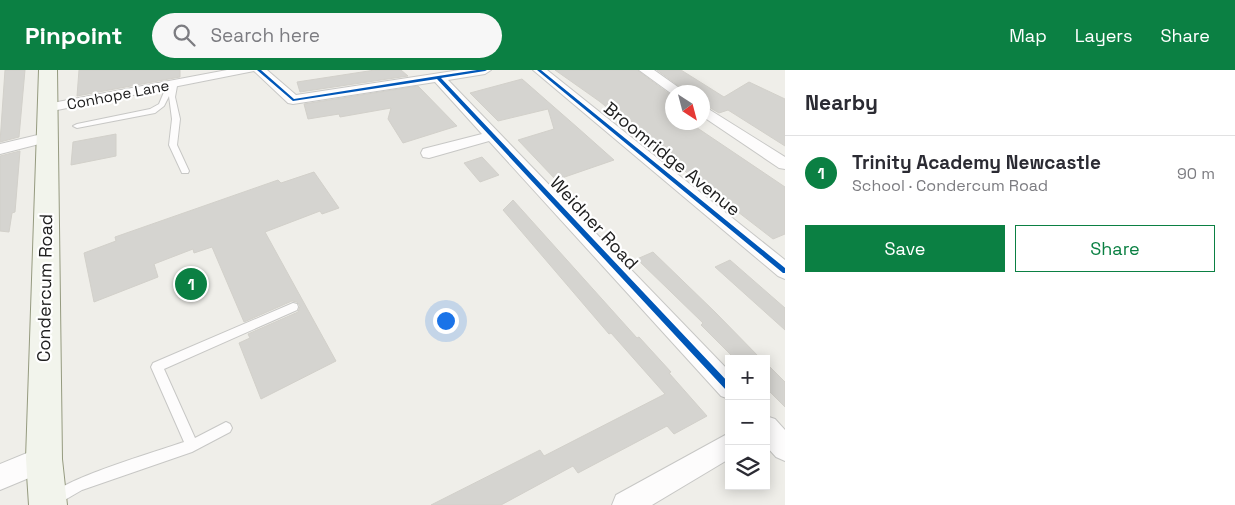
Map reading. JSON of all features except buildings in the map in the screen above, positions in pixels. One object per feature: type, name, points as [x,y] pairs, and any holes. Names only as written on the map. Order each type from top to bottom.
[{"type":"main road","name":"Condercum Road","points":[[48,70],[44,459],[48,504]]},
{"type":"street","name":"Conhope Lane","points":[[47,108],[248,70]]},
{"type":"street","points":[[259,70],[293,100],[485,70]]},
{"type":"street","name":"Broomridge Avenue","points":[[539,70],[785,271]]},
{"type":"street","points":[[645,70],[668,85]]},
{"type":"street","name":"Weidner Road","points":[[438,77],[725,384]]},
{"type":"street","points":[[710,114],[785,164]]},
{"type":"street","points":[[429,153],[492,136]]},
{"type":"street","points":[[0,149],[46,138]]},
{"type":"street","points":[[770,432],[785,448]]},
{"type":"street","points":[[626,505],[725,447]]},
{"type":"street","points":[[0,477],[44,459]]},
{"type":"lane","points":[[77,126],[152,111],[162,104],[171,85]]},
{"type":"lane","points":[[171,85],[176,119],[173,145],[185,171]]},
{"type":"lane","points":[[192,446],[156,367],[293,307]]},
{"type":"lane","points":[[48,504],[79,485],[192,446],[226,428]]},
{"type":"cycle path","points":[[259,70],[293,100],[485,70]]},
{"type":"cycle path","points":[[539,70],[785,271]]},
{"type":"cycle path","points":[[438,77],[725,384]]},
{"type":"place","name":"Trinity Academy Newcastle","points":[[191,284]]}]
